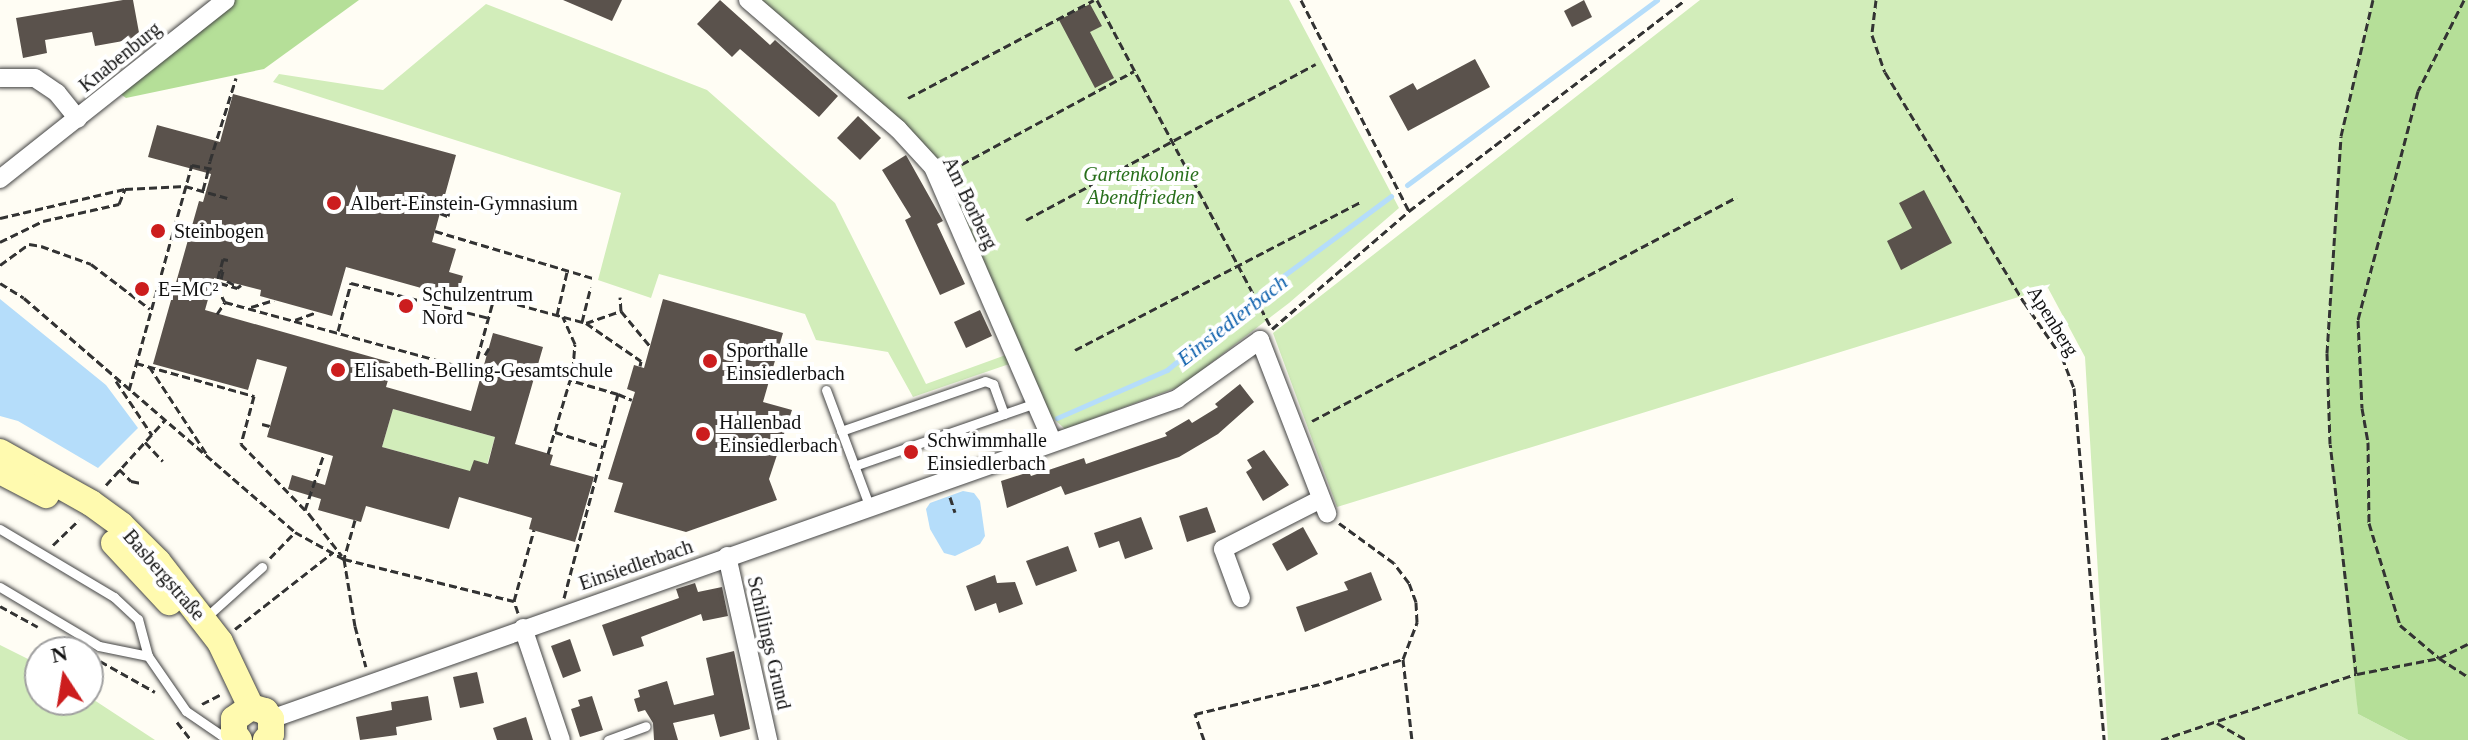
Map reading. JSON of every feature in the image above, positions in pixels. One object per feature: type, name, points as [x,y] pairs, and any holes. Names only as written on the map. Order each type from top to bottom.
[{"type":"main road","name":"Basbergstraße","points":[[0,452],[70,489],[121,525],[158,562],[204,619],[230,659],[254,729]]},
{"type":"main road","name":"Basbergstraße","points":[[0,471],[59,501],[113,542],[170,602],[218,670],[254,729]]},
{"type":"street","name":"Knabenburg","points":[[0,179],[226,0]]},
{"type":"street","name":"Am Borberg","points":[[748,0],[898,129],[933,167],[1052,441]]},
{"type":"street","name":"Knabenburg","points":[[0,78],[35,78],[57,93],[78,119]]},
{"type":"street","points":[[1241,598],[1223,549],[1324,506],[1294,430],[1266,334]]},
{"type":"street","name":"Einsiedlerbach","points":[[254,729],[371,682],[1177,399],[1266,334]]},
{"type":"street","name":"Schillings Grund","points":[[727,556],[768,740]]},
{"type":"street","points":[[523,628],[561,740]]},
{"type":"lane","points":[[841,431],[985,381],[993,384],[1004,414]]},
{"type":"lane","points":[[826,390],[869,505]]},
{"type":"lane","points":[[854,466],[1036,403]]},
{"type":"lane","points":[[0,529],[114,597],[138,619],[148,656],[186,711],[202,725],[221,735],[254,729]]},
{"type":"lane","points":[[204,619],[262,567]]},
{"type":"lane","points":[[0,587],[99,646],[148,656]]},
{"type":"lane","points":[[608,740],[646,726]]},
{"type":"path","points":[[908,98],[1096,0],[1238,266],[1266,334],[1409,211],[1685,0]]},
{"type":"path","points":[[1301,0],[1409,211]]},
{"type":"path","name":"Apenberg","points":[[1876,0],[1872,35],[1885,72],[2024,302],[2062,357],[2074,388],[2104,740]]},
{"type":"path","points":[[2356,674],[2330,444],[2327,353],[2341,136],[2373,0]]},
{"type":"path","points":[[2464,0],[2418,91],[2358,320],[2362,408],[2368,442],[2369,523],[2400,625],[2439,658],[2468,677]]},
{"type":"path","points":[[1026,220],[1316,64]]},
{"type":"path","points":[[937,178],[1134,71]]},
{"type":"path","points":[[203,191],[236,78]]},
{"type":"path","points":[[129,390],[192,165],[212,169]]},
{"type":"path","points":[[0,218],[125,189],[185,186],[227,198]]},
{"type":"path","points":[[0,242],[43,221],[119,204],[125,189]]},
{"type":"path","points":[[1294,430],[1737,197]]},
{"type":"path","points":[[1075,350],[1360,202]]},
{"type":"path","points":[[435,231],[593,278]]},
{"type":"path","points":[[0,265],[29,244],[41,246],[91,264],[150,309]]},
{"type":"path","points":[[228,260],[223,259],[216,286],[225,302],[474,370],[494,298]]},
{"type":"path","points":[[220,270],[223,271],[220,283],[237,288],[241,285]]},
{"type":"path","points":[[557,315],[568,270]]},
{"type":"path","points":[[0,283],[24,298],[295,532],[344,559],[514,601],[534,530]]},
{"type":"path","points":[[338,332],[351,283],[489,318]]},
{"type":"path","points":[[584,322],[591,287]]},
{"type":"path","points":[[460,288],[584,322],[641,361],[640,366]]},
{"type":"path","points":[[620,297],[621,311],[650,346]]},
{"type":"path","points":[[249,308],[274,300]]},
{"type":"path","points":[[217,314],[225,302]]},
{"type":"path","points":[[584,322],[621,311]]},
{"type":"path","points":[[294,320],[317,312]]},
{"type":"path","points":[[548,454],[570,380],[575,344],[563,317]]},
{"type":"path","points":[[485,355],[489,348]]},
{"type":"path","points":[[136,363],[254,396],[241,444],[305,510],[344,559]]},
{"type":"path","points":[[149,366],[208,457]]},
{"type":"path","points":[[111,375],[152,435]]},
{"type":"path","points":[[570,380],[632,400]]},
{"type":"path","points":[[578,594],[564,599],[618,394]]},
{"type":"path","points":[[163,461],[145,442],[165,420]]},
{"type":"path","points":[[262,424],[270,426]]},
{"type":"path","points":[[555,432],[603,447]]},
{"type":"path","points":[[305,510],[324,454]]},
{"type":"path","points":[[119,469],[131,481],[141,483]]},
{"type":"path","points":[[1324,506],[1394,563],[1409,583],[1416,602],[1417,622],[1403,659],[1412,740]]},
{"type":"path","points":[[355,520],[344,559],[355,626],[371,682]]},
{"type":"path","points":[[262,567],[295,532]]},
{"type":"path","points":[[235,630],[332,553]]},
{"type":"path","points":[[2161,740],[2356,674],[2439,658],[2468,644]]},
{"type":"path","points":[[1204,740],[1195,714],[1324,683],[1403,659]]},
{"type":"path","points":[[175,719],[191,740]]},
{"type":"path","points":[[2217,723],[2247,740]]},
{"type":"green space","points":[[226,0],[359,0],[264,69],[126,98],[115,90]]},
{"type":"green space","name":"Gartenkolonie Abendfrieden","points":[[748,0],[1289,0],[1399,208],[1289,303],[1181,386],[1065,429],[1036,403],[1018,361],[913,397],[888,352],[816,340],[805,314],[659,274],[651,298],[598,280],[621,193],[273,82],[279,74],[383,90],[486,4],[707,90],[835,203],[926,384],[1014,352],[933,167]]},
{"type":"green space","points":[[1700,0],[2374,0],[2356,674],[2358,714],[2408,740],[2108,740],[2085,357],[2048,288],[1337,507],[1273,333]]},
{"type":"green space","points":[[2373,0],[2468,0],[2468,740],[2408,740],[2358,714],[2330,444],[2327,353],[2341,136]]},
{"type":"green space","points":[[393,409],[495,437],[478,497],[452,466],[382,447]]},
{"type":"green space","points":[[0,645],[24,657],[24,716],[104,716],[104,707],[155,740],[0,740]]},
{"type":"water","points":[[0,299],[106,385],[138,428],[98,468],[18,421],[0,416]]},
{"type":"water","points":[[963,491],[974,493],[980,501],[985,536],[980,544],[955,556],[944,553],[930,529],[926,509],[930,503]]},
{"type":"building","points":[[133,0],[140,38],[95,46],[92,32],[45,40],[47,53],[23,58],[16,18]]},
{"type":"building","points":[[563,0],[622,0],[612,21]]},
{"type":"building","points":[[720,0],[770,45],[775,40],[838,96],[819,117],[740,49],[732,57],[697,24]]},
{"type":"building","points":[[1584,0],[1592,17],[1572,27],[1564,11]]},
{"type":"building","points":[[1090,4],[1102,26],[1090,32],[1114,78],[1095,88],[1059,20]]},
{"type":"building","points":[[1475,59],[1490,87],[1408,131],[1389,96],[1413,83],[1417,90]]},
{"type":"building","points":[[233,94],[456,155],[432,242],[456,249],[449,272],[463,276],[457,298],[346,267],[332,316],[260,296],[261,290],[214,278],[205,310],[393,363],[386,387],[471,411],[493,333],[543,347],[515,444],[553,455],[550,465],[594,477],[575,542],[529,529],[532,518],[459,497],[449,529],[366,506],[361,522],[318,510],[321,499],[288,489],[292,475],[325,485],[333,456],[267,437],[287,367],[257,359],[248,390],[153,364],[199,201],[203,202],[211,174],[148,157],[157,125],[220,142]],"holes":[[[393,409],[495,437],[488,464],[474,460],[470,471],[382,447]]]},
{"type":"building","points":[[858,116],[881,138],[860,160],[837,138]]},
{"type":"building","points":[[906,155],[943,221],[937,224],[965,284],[940,295],[905,220],[911,217],[882,170]]},
{"type":"building","points":[[1924,190],[1952,243],[1901,270],[1887,241],[1912,228],[1899,203]]},
{"type":"building","name":"Hallenbad Einsiedlerbach","points":[[663,299],[783,333],[763,402],[792,410],[769,479],[777,500],[686,532],[614,512],[623,483],[608,479],[635,392],[627,389],[634,365],[644,368]]},
{"type":"building","points":[[980,310],[992,336],[966,348],[954,322]]},
{"type":"building","points":[[1240,384],[1254,402],[1218,434],[1179,457],[1065,495],[1061,486],[1007,508],[1001,481],[1029,472],[1031,476],[1084,458],[1086,464],[1167,436],[1165,433],[1189,419],[1192,423],[1218,407],[1215,404]]},
{"type":"building","points":[[1264,450],[1289,485],[1263,501],[1246,472],[1252,468],[1247,460]]},
{"type":"building","points":[[1207,507],[1216,532],[1187,542],[1179,516]]},
{"type":"building","points":[[1141,517],[1153,549],[1125,559],[1119,541],[1099,548],[1094,533]]},
{"type":"building","points":[[1303,527],[1318,554],[1287,571],[1272,544]]},
{"type":"building","points":[[1068,546],[1077,571],[1036,586],[1026,561]]},
{"type":"building","points":[[1371,572],[1382,600],[1305,632],[1296,607],[1348,590],[1344,582]]},
{"type":"building","points":[[995,575],[997,583],[1015,582],[1023,604],[999,613],[996,603],[975,611],[966,586]]},
{"type":"building","points":[[695,583],[698,592],[722,587],[728,616],[703,621],[701,614],[641,637],[644,646],[613,656],[602,625],[679,598],[676,589]]},
{"type":"building","points":[[570,639],[581,671],[563,678],[551,646]]},
{"type":"building","points":[[734,651],[750,729],[720,737],[714,714],[673,723],[678,740],[654,740],[653,723],[645,710],[638,712],[634,699],[640,697],[638,690],[667,681],[674,705],[714,695],[706,658]]},
{"type":"building","points":[[477,672],[484,703],[460,708],[453,677]]},
{"type":"building","points":[[428,696],[432,720],[396,727],[397,735],[360,740],[356,717],[392,710],[391,702]]},
{"type":"building","points":[[592,696],[603,730],[580,737],[571,709],[580,706],[578,700]]},
{"type":"building","points":[[526,717],[533,740],[497,740],[493,728]]},
{"type":"waterway","name":"Einsiedlerbach","points":[[1407,185],[1657,0]]},
{"type":"waterway","name":"Einsiedlerbach","points":[[1057,418],[1167,370],[1248,302],[1391,196]]},
{"type":"place","name":"Albert-Einstein-Gymnasium","points":[[334,203]]},
{"type":"place","name":"Steinbogen","points":[[158,231]]},
{"type":"place","name":"E=MC²","points":[[142,289]]},
{"type":"place","name":"Schulzentrum Nord","points":[[406,306]]},
{"type":"place","name":"Sporthalle Einsiedlerbach","points":[[710,361]]},
{"type":"place","name":"Elisabeth-Belling-Gesamtschule","points":[[338,370]]},
{"type":"place","name":"Hallenbad Einsiedlerbach","points":[[703,434]]},
{"type":"place","name":"Schwimmhalle Einsiedlerbach","points":[[911,452]]}]
